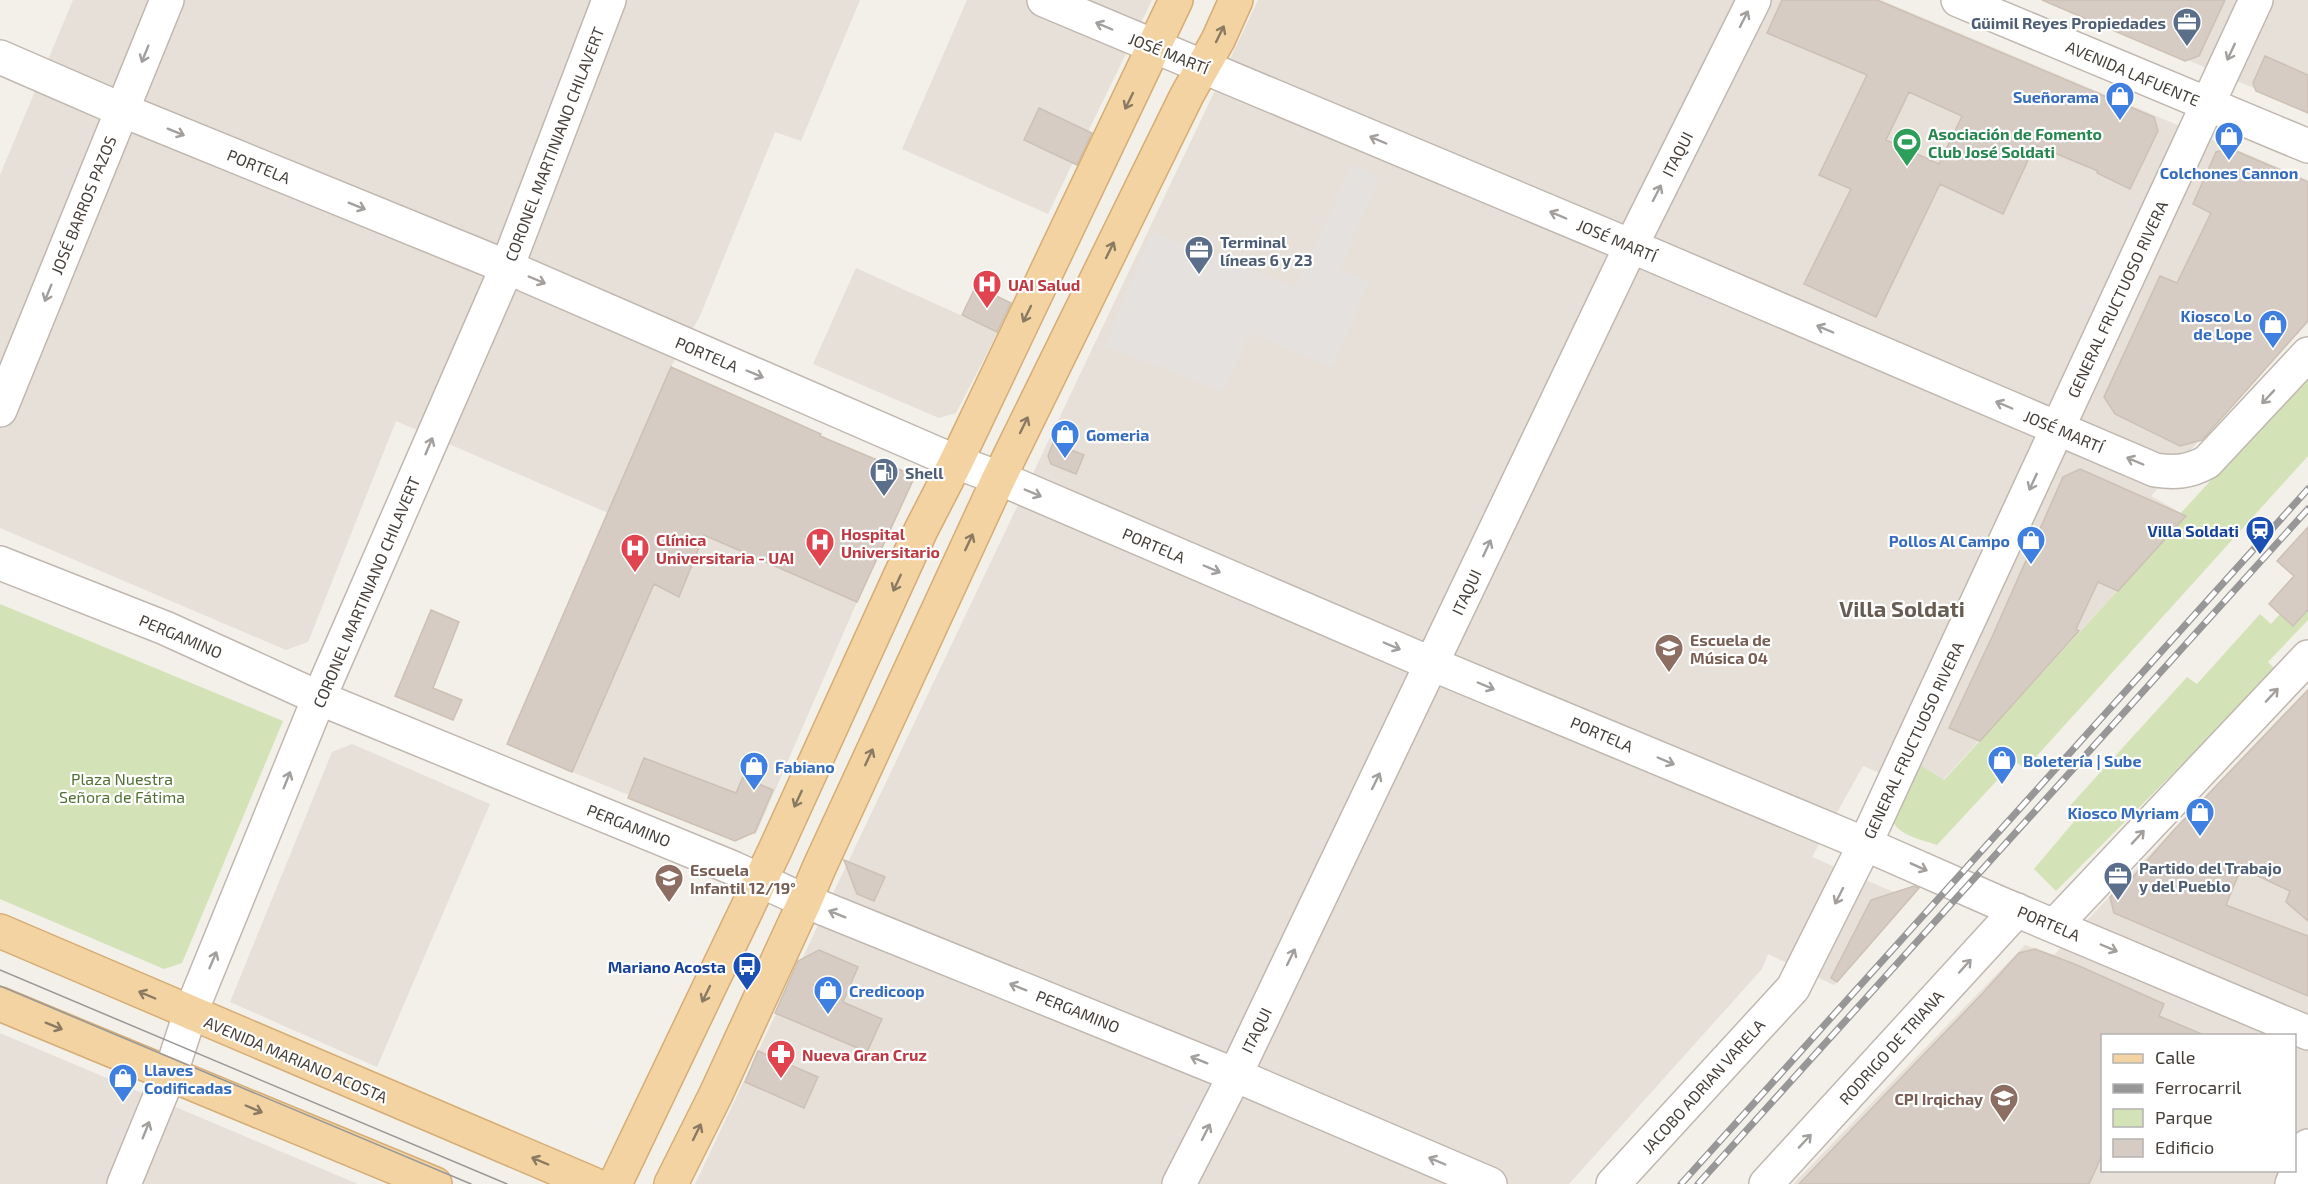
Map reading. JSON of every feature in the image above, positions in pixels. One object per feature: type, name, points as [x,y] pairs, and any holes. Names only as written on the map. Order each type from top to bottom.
[{"type":"main road","points":[[615,1184],[760,881],[921,530],[956,462],[1176,0]]},
{"type":"main road","points":[[671,1184],[716,1094],[806,901],[819,868],[999,478],[1236,0]]},
{"type":"main road","name":"AVENIDA MARIANO ACOSTA","points":[[0,931],[593,1184]]},
{"type":"main road","points":[[0,1004],[435,1184]]},
{"type":"street","name":"JOSÉ BARROS PAZOS","points":[[0,410],[166,0]]},
{"type":"street","name":"CORONEL MARTINIANO CHILAVERT","points":[[124,1184],[169,1074],[190,1014],[319,698],[507,267],[609,0]]},
{"type":"street","name":"JOSÉ MARTÍ","points":[[1044,0],[1631,246],[2155,470],[2175,472],[2191,470],[2207,462],[2308,354]]},
{"type":"street","name":"ITAQUI","points":[[1179,1184],[1235,1075],[1631,246],[1754,0]]},
{"type":"street","name":"AVENIDA LAFUENTE","points":[[1958,0],[2308,146]]},
{"type":"street","name":"GENERAL FRUCTUOSO RIVERA","points":[[1793,988],[1865,844],[2256,0]]},
{"type":"street","name":"PORTELA","points":[[0,57],[122,110],[507,267],[956,462],[999,478],[1432,664],[1865,844],[2308,1033]]},
{"type":"street","name":"PERGAMINO","points":[[0,563],[165,628],[319,698],[806,901],[1235,1075],[1490,1184]]},
{"type":"street","points":[[2055,926],[2308,657]]},
{"type":"street","name":"RODRIGO DE TRIANA","points":[[1766,1184],[2017,910]]},
{"type":"street","name":"JACOBO ADRIAN VARELA","points":[[1613,1184],[1793,988]]},
{"type":"street","points":[[2292,1184],[2308,1146]]},
{"type":"shaded area","points":[[73,0],[860,0],[801,141],[775,132],[700,316],[671,367],[608,513],[396,421],[308,642],[286,650],[0,528],[0,175]]},
{"type":"shaded area","points":[[967,0],[1152,0],[1048,214],[902,149]]},
{"type":"shaded area","points":[[1258,0],[1881,0],[2308,180],[2308,315],[2151,496],[2186,516],[1930,794],[1863,766],[1812,857],[1910,899],[1834,985],[1768,954],[1762,969],[1569,1184],[695,1184]]},
{"type":"shaded area","points":[[2046,0],[2308,0],[2308,111]]},
{"type":"shaded area","name":"Terminal líneas 6 y 23","points":[[1352,164],[1379,177],[1340,270],[1369,281],[1333,367],[1249,333],[1223,391],[1105,346],[1153,232],[1296,288]]},
{"type":"shaded area","points":[[856,268],[998,332],[956,413],[939,418],[813,364]]},
{"type":"shaded area","points":[[704,535],[857,602],[756,834],[735,838],[572,772],[654,584],[679,596]]},
{"type":"shaded area","points":[[2308,688],[2308,1184],[1793,1184],[2025,945],[2054,955]]},
{"type":"shaded area","points":[[352,744],[490,804],[377,1067],[230,1002],[332,752]]},
{"type":"shaded area","points":[[0,1033],[358,1184],[0,1184]]},
{"type":"green space","points":[[2308,374],[2308,456],[2025,769],[2015,761],[1937,845],[1910,836],[1899,829],[1891,818],[1913,761],[1944,780],[2185,517],[2180,514]]},
{"type":"green space","name":"Plaza Nuestra Señora de Fátima","points":[[0,604],[283,721],[182,963],[164,969],[0,899]]},
{"type":"green space","points":[[2308,610],[2308,620],[2268,662],[2276,670],[2056,891],[2034,869],[2077,818],[2067,809],[2187,677],[2197,684],[2260,614],[2271,624],[2280,614],[2293,626]]},
{"type":"building","name":"Asociación de Fomento Club José Soldati","points":[[1782,0],[1877,0],[2154,117],[2158,131],[2130,189],[2097,173],[2098,171],[2035,145],[2003,214],[1940,184],[1876,317],[1804,284],[1851,189],[1819,175],[1867,75],[1767,33]],"holes":[[[1909,92],[1962,116],[1939,164],[1886,140]]]},
{"type":"building","points":[[2042,0],[2225,0],[2199,56],[2185,61]]},
{"type":"building","points":[[2265,56],[2308,75],[2308,113],[2256,91],[2253,83]]},
{"type":"building","points":[[1039,108],[1092,133],[1077,165],[1024,140]]},
{"type":"building","points":[[2229,148],[2308,182],[2308,321],[2202,440],[2180,446],[2115,414],[2104,397],[2160,276],[2177,283],[2211,213],[2193,204],[2216,152]]},
{"type":"building","name":"UAI Salud","points":[[976,286],[1011,303],[997,332],[962,315]]},
{"type":"building","name":"Clínica Universitaria - UAI","points":[[671,367],[821,434],[820,436],[915,476],[857,602],[704,535],[679,597],[654,584],[572,772],[507,744]]},
{"type":"building","name":"Gomeria","points":[[1053,443],[1084,455],[1076,474],[1051,464],[1048,456]]},
{"type":"building","points":[[2080,469],[2186,516],[2118,591],[2098,582],[2076,629],[2079,631],[1980,741],[1949,728],[2063,477]]},
{"type":"building","points":[[2308,527],[2308,610],[2293,626],[2269,604],[2294,576],[2277,561]]},
{"type":"building","points":[[431,610],[459,622],[433,688],[462,700],[453,720],[395,696]]},
{"type":"building","points":[[2308,690],[2308,921],[2286,902],[2290,891],[2256,875],[2243,864],[2226,905],[2308,936],[2308,996],[2114,913],[2110,897],[2130,877],[2132,878],[2173,831]]},
{"type":"building","points":[[644,758],[736,793],[743,777],[773,790],[755,832],[735,841],[628,798]]},
{"type":"building","points":[[844,860],[885,877],[874,901],[857,894]]},
{"type":"building","points":[[1914,886],[1919,888],[1837,982],[1831,978],[1871,900]]},
{"type":"building","points":[[2035,949],[2077,965],[2164,1004],[2159,1016],[2202,1034],[2101,1034],[2101,1157],[2089,1184],[1799,1184],[1982,994],[2019,953]]},
{"type":"building","name":"Credicoop","points":[[819,950],[858,967],[843,1002],[882,1019],[867,1052],[775,1013],[798,961]]},
{"type":"building","name":"Nueva Gran Cruz","points":[[758,1051],[818,1077],[804,1108],[745,1082]]},
{"type":"tram line","points":[[0,970],[507,1184]]},
{"type":"tram line","points":[[0,986],[471,1184]]},
{"type":"railway","points":[[1681,1184],[2308,489]]},
{"type":"railway","points":[[1698,1184],[2308,509]]},
{"type":"place","name":"Güimil Reyes Propiedades","points":[[2187,48]]},
{"type":"place","name":"Sueñorama","points":[[2120,122]]},
{"type":"place","name":"Colchones Cannon","points":[[2229,162]]},
{"type":"place","name":"Asociación de Fomento Club José Soldati","points":[[1907,168]]},
{"type":"place","name":"Terminal líneas 6 y 23","points":[[1199,276]]},
{"type":"place","name":"UAI Salud","points":[[987,310]]},
{"type":"place","name":"Kiosco Lo de Lope","points":[[2273,350]]},
{"type":"place","name":"Gomeria","points":[[1065,460]]},
{"type":"place","name":"Shell","points":[[884,498]]},
{"type":"place","name":"Villa Soldati","points":[[2260,556]]},
{"type":"place","name":"Pollos Al Campo","points":[[2031,566]]},
{"type":"place","name":"Hospital Universitario","points":[[820,568]]},
{"type":"place","name":"Clínica Universitaria - UAI","points":[[635,574]]},
{"type":"place","name":"Escuela de Música 04","points":[[1669,674]]},
{"type":"place","name":"Boletería | Sube","points":[[2002,786]]},
{"type":"place","name":"Fabiano","points":[[754,792]]},
{"type":"place","name":"Kiosco Myriam","points":[[2200,838]]},
{"type":"place","name":"Partido del Trabajo y del Pueblo","points":[[2118,902]]},
{"type":"place","name":"Escuela Infantil 12/19°","points":[[669,904]]},
{"type":"place","name":"Mariano Acosta","points":[[747,992]]},
{"type":"place","name":"Credicoop","points":[[828,1016]]},
{"type":"place","name":"Nueva Gran Cruz","points":[[781,1080]]},
{"type":"place","name":"Llaves Codificadas","points":[[123,1104]]},
{"type":"place","name":"CPI Irqichay","points":[[2004,1124]]},
{"type":"district","name":"Villa Soldati","points":[[1902,608]]}]
